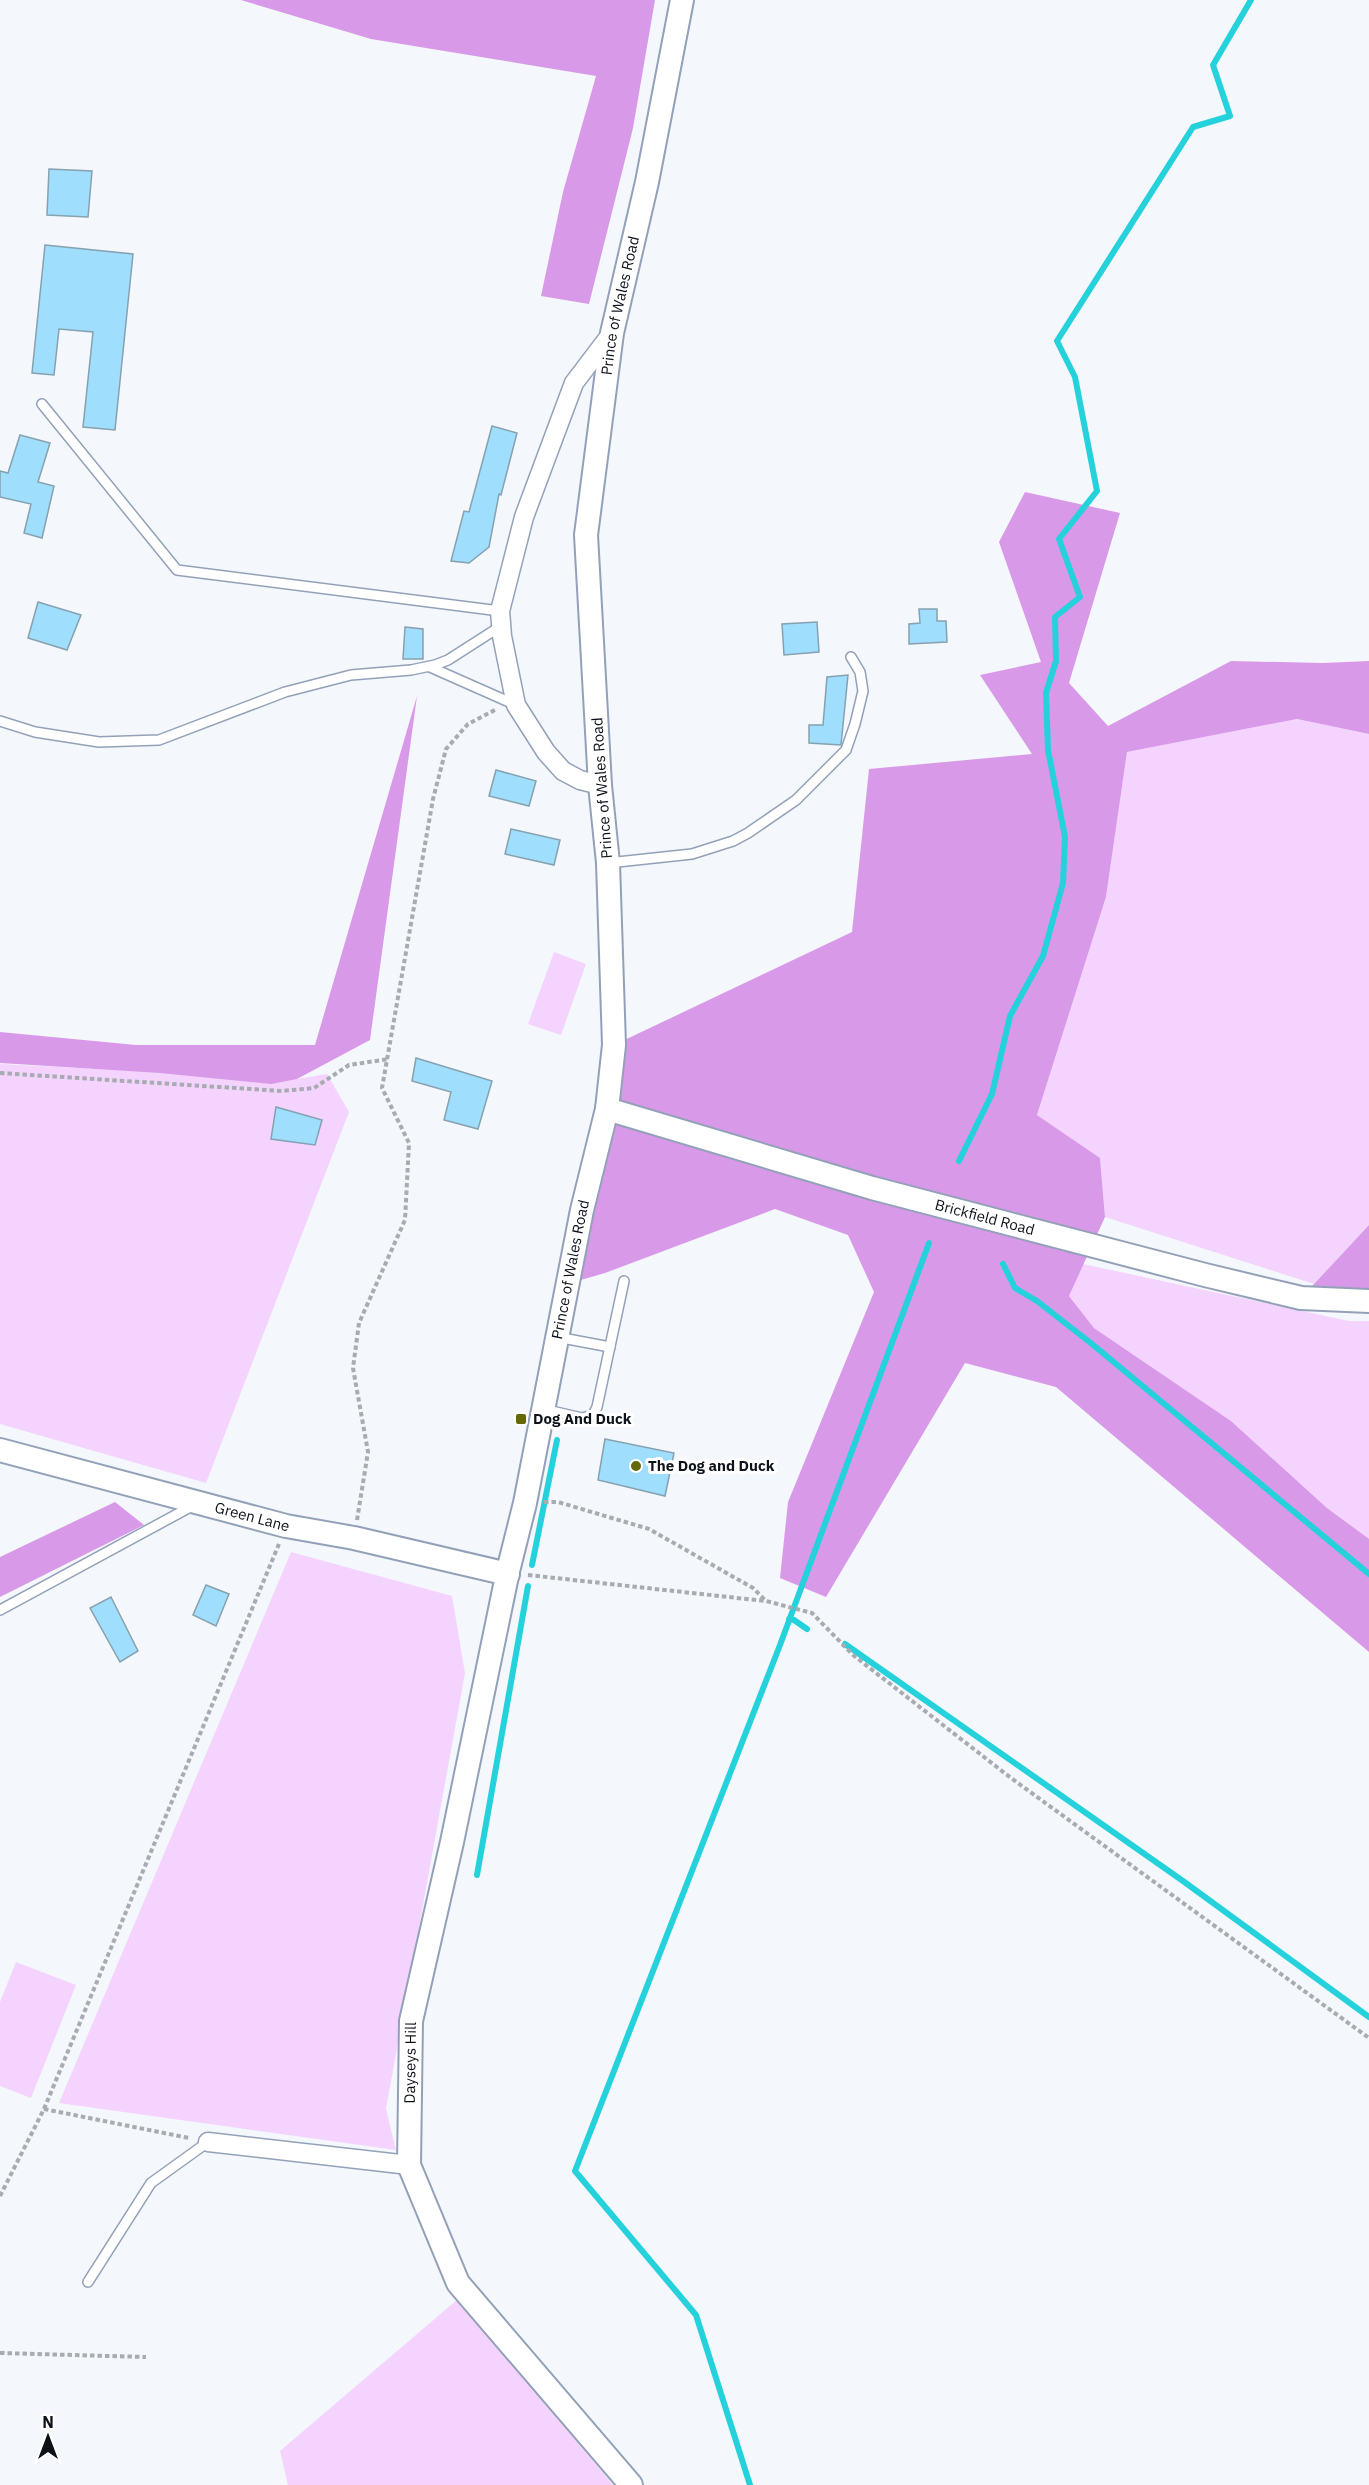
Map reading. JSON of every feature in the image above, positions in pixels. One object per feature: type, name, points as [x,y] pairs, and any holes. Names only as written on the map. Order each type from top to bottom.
[{"type":"street","name":"Prince of Wales Road","points":[[508,1573],[525,1503],[582,1210],[607,1109],[614,1045],[608,863],[600,785],[586,535],[612,333],[647,182],[682,0]]},
{"type":"street","points":[[600,785],[580,780],[563,771],[546,752],[516,705],[500,619],[524,518],[574,383],[612,333]]},
{"type":"street","name":"Brickfield Road","points":[[607,1109],[872,1188],[1205,1275],[1301,1298],[1369,1301]]},
{"type":"street","name":"Green Lane","points":[[0,1450],[286,1526],[354,1538],[508,1573]]},
{"type":"street","name":"Dayseys Hill","points":[[508,1573],[452,1842],[411,2021],[409,2165],[458,2283],[632,2485]]},
{"type":"street","points":[[208,2142],[409,2165]]},
{"type":"lane","points":[[42,404],[177,570],[500,619]]},
{"type":"lane","points":[[0,722],[35,732],[99,742],[159,740],[285,692],[351,675],[430,667],[448,660],[500,619]]},
{"type":"lane","points":[[608,863],[692,854],[748,833],[796,800],[846,750],[863,690],[860,672],[851,657]]},
{"type":"lane","points":[[430,667],[516,705]]},
{"type":"lane","points":[[543,1409],[582,1418],[593,1415],[597,1407],[624,1281]]},
{"type":"lane","points":[[557,1337],[610,1347]]},
{"type":"lane","points":[[0,1610],[199,1503]]},
{"type":"lane","points":[[88,2282],[151,2182],[208,2142]]},
{"type":"path","points":[[354,1538],[368,1452],[353,1368],[359,1323],[405,1220],[410,1143],[382,1088],[389,1059],[433,799],[446,749],[468,724],[503,706],[516,705]]},
{"type":"path","points":[[0,1072],[282,1091],[314,1088],[349,1065],[389,1059]]},
{"type":"path","points":[[549,1501],[649,1529],[753,1588],[766,1601]]},
{"type":"path","points":[[0,2196],[44,2109],[286,1526]]},
{"type":"path","points":[[508,1573],[766,1601],[812,1613],[853,1655],[1011,1778],[1369,2038]]},
{"type":"path","points":[[44,2109],[208,2142]]},
{"type":"path","points":[[0,2353],[146,2357]]},
{"type":"shaded area","points":[[241,0],[655,0],[633,128],[589,304],[541,296],[563,192],[596,76],[371,39]]},
{"type":"shaded area","points":[[1025,492],[1120,513],[1069,683],[1108,726],[1231,661],[1323,663],[1369,661],[1369,734],[1297,719],[1127,752],[1106,897],[1037,1115],[1100,1158],[1105,1217],[1069,1296],[1094,1328],[1231,1421],[1327,1508],[1369,1539],[1369,1652],[1056,1387],[965,1363],[826,1597],[780,1578],[788,1502],[874,1292],[848,1235],[775,1209],[605,1273],[567,1284],[614,1045],[852,932],[869,769],[1032,754],[980,675],[1041,662],[999,542]]},
{"type":"shaded area","points":[[417,696],[370,1040],[297,1079],[271,1084],[160,1073],[0,1063],[0,1032],[136,1045],[315,1045]]},
{"type":"shaded area","points":[[1297,719],[1369,734],[1369,1225],[1314,1284],[1105,1217],[1100,1158],[1037,1115],[1106,897],[1127,752]]},
{"type":"shaded area","points":[[554,952],[586,964],[561,1035],[528,1024]]},
{"type":"shaded area","points":[[0,1064],[297,1079],[327,1074],[349,1112],[206,1483],[0,1424]]},
{"type":"shaded area","points":[[1369,1225],[1369,1301],[1301,1298]]},
{"type":"shaded area","points":[[1083,1264],[1349,1321],[1369,1321],[1369,1540],[1327,1508],[1231,1421],[1094,1328],[1069,1296]]},
{"type":"shaded area","points":[[115,1502],[144,1525],[0,1597],[0,1557]]},
{"type":"shaded area","points":[[291,1552],[452,1596],[465,1673],[386,2109],[396,2150],[59,2103]]},
{"type":"shaded area","points":[[16,1962],[76,1985],[31,2098],[0,2086],[0,2002]]},
{"type":"shaded area","points":[[458,2299],[613,2485],[288,2485],[280,2451]]},
{"type":"building","points":[[49,169],[92,171],[88,217],[47,215]]},
{"type":"building","points":[[45,245],[133,254],[115,430],[83,427],[93,332],[59,329],[54,375],[32,373]]},
{"type":"building","points":[[492,426],[517,433],[501,495],[499,494],[489,547],[469,563],[451,561],[464,511],[469,512]]},
{"type":"building","points":[[20,435],[50,443],[38,482],[54,486],[42,538],[24,533],[31,504],[0,497],[0,471],[8,473]]},
{"type":"building","points":[[38,602],[81,615],[67,650],[28,638]]},
{"type":"building","points":[[919,609],[937,609],[937,621],[946,621],[947,642],[909,644],[909,624],[920,623]]},
{"type":"building","points":[[817,622],[819,652],[784,655],[782,624]]},
{"type":"building","points":[[405,627],[423,629],[423,659],[403,659]]},
{"type":"building","points":[[848,675],[841,745],[809,743],[809,725],[823,725],[827,677]]},
{"type":"building","points":[[496,770],[536,781],[529,806],[489,796]]},
{"type":"building","points":[[511,829],[560,840],[554,865],[505,854]]},
{"type":"building","points":[[416,1058],[492,1081],[478,1129],[444,1120],[451,1092],[412,1081]]},
{"type":"building","points":[[276,1107],[322,1120],[315,1145],[271,1139]]},
{"type":"building","name":"The Dog and Duck","points":[[605,1439],[674,1453],[665,1496],[598,1480]]},
{"type":"building","points":[[206,1585],[229,1594],[216,1626],[193,1615]]},
{"type":"building","points":[[111,1597],[138,1651],[120,1662],[90,1608]]},
{"type":"waterway","points":[[959,1161],[992,1094],[1010,1016],[1043,956],[1063,883],[1065,837],[1048,750],[1046,693],[1056,661],[1055,617],[1080,597],[1059,539],[1097,491],[1075,377],[1057,341],[1193,127],[1230,116],[1213,65],[1251,0]]},
{"type":"waterway","points":[[750,2485],[696,2315],[575,2171],[780,1645],[929,1243]]},
{"type":"waterway","points":[[1003,1264],[1015,1288],[1037,1301],[1092,1344],[1369,1574]]},
{"type":"waterway","points":[[532,1565],[557,1440]]},
{"type":"waterway","points":[[477,1875],[528,1586]]},
{"type":"waterway","points":[[789,1619],[807,1629]]},
{"type":"waterway","points":[[845,1644],[1183,1881],[1369,2017]]},
{"type":"place","name":"Dog And Duck","points":[[521,1419]]},
{"type":"place","name":"The Dog and Duck","points":[[636,1466]]}]
